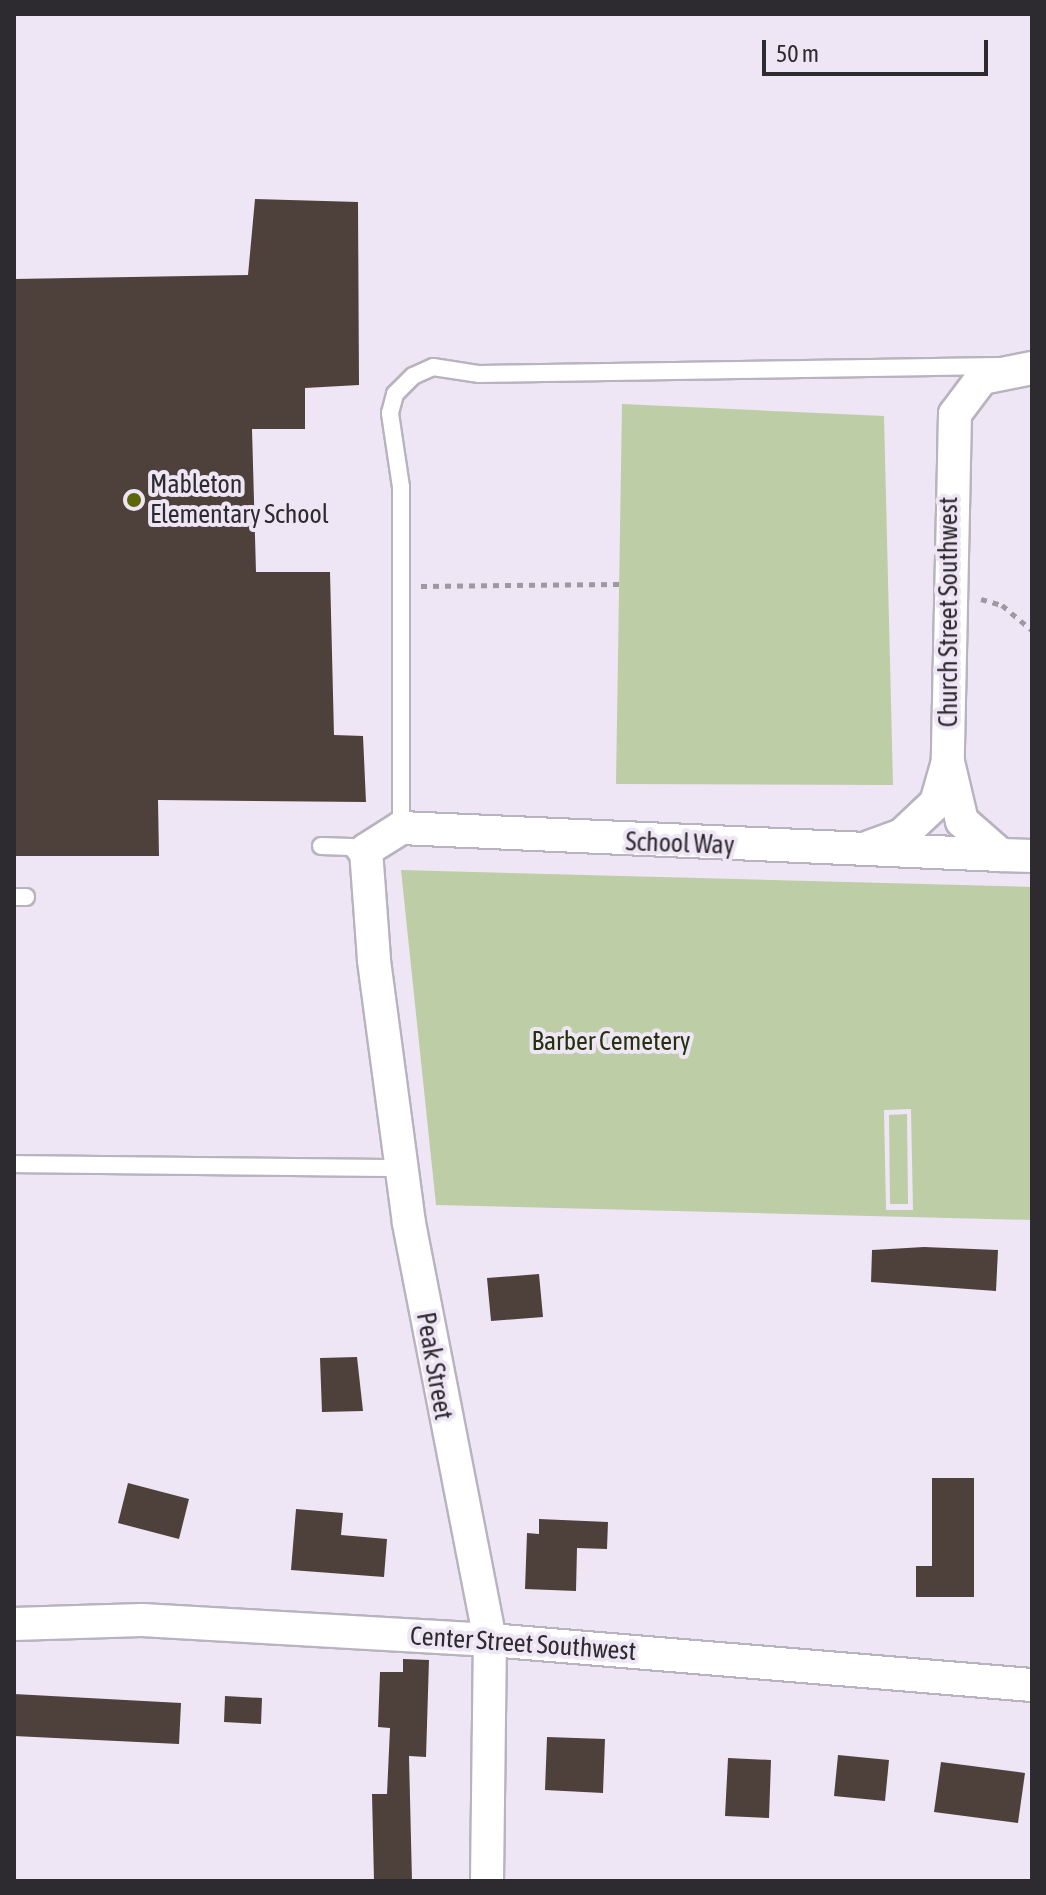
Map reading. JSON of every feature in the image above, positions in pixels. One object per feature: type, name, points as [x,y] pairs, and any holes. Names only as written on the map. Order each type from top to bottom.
[{"type":"street","name":"Church Street Southwest","points":[[1017,856],[962,821],[948,762],[955,414],[982,378],[1022,368]]},
{"type":"street","points":[[861,850],[902,835],[936,803],[948,762]]},
{"type":"street","points":[[365,856],[401,828]]},
{"type":"street","name":"School Way","points":[[401,828],[1017,856]]},
{"type":"street","name":"Peak Street","points":[[365,856],[402,1168],[442,1414],[490,1640],[487,1881]]},
{"type":"street","name":"Center Street Southwest","points":[[14,1624],[142,1620],[490,1640],[1032,1685]]},
{"type":"lane","points":[[401,828],[399,452],[390,413],[395,394],[433,367],[479,374],[831,372],[902,363],[1022,368]]},
{"type":"lane","points":[[321,846],[351,847],[365,856]]},
{"type":"lane","points":[[14,1164],[402,1168]]},
{"type":"path","points":[[401,586],[620,584]]},
{"type":"path","points":[[973,596],[1002,605],[1032,630]]},
{"type":"green space","points":[[622,404],[884,416],[893,785],[616,784]]},
{"type":"green space","name":"Barber Cemetery","points":[[401,870],[1032,887],[1032,1220],[436,1205]],"holes":[[[911,1109],[913,1210],[886,1210],[884,1110]]]},
{"type":"green space","points":[[907,1114],[908,1204],[890,1204],[889,1115]]},
{"type":"building","name":"Mableton Elementary School","points":[[255,199],[358,202],[359,385],[305,388],[305,429],[252,429],[256,572],[330,572],[334,735],[363,736],[366,802],[158,800],[159,856],[14,856],[14,279],[248,275]]},
{"type":"building","points":[[924,1247],[998,1250],[996,1291],[871,1282],[872,1250]]},
{"type":"building","points":[[539,1274],[543,1317],[491,1321],[487,1278]]},
{"type":"building","points":[[357,1357],[363,1411],[322,1412],[320,1358]]},
{"type":"building","points":[[932,1478],[974,1478],[974,1597],[916,1597],[916,1566],[932,1566]]},
{"type":"building","points":[[128,1483],[189,1499],[179,1539],[118,1523]]},
{"type":"building","points":[[296,1509],[343,1513],[341,1535],[387,1539],[384,1577],[291,1570]]},
{"type":"building","points":[[539,1519],[608,1522],[607,1549],[577,1548],[576,1591],[525,1589],[527,1533],[539,1534]]},
{"type":"building","points":[[403,1659],[429,1660],[426,1757],[409,1756],[412,1881],[374,1881],[372,1794],[387,1794],[390,1728],[378,1727],[380,1672],[403,1672]]},
{"type":"building","points":[[14,1694],[181,1703],[179,1744],[14,1736]]},
{"type":"building","points":[[225,1696],[262,1698],[261,1724],[224,1722]]},
{"type":"building","points":[[547,1737],[605,1739],[603,1793],[545,1790]]},
{"type":"building","points":[[838,1755],[889,1760],[885,1801],[834,1796]]},
{"type":"building","points":[[728,1758],[771,1760],[769,1818],[725,1816]]},
{"type":"building","points":[[941,1762],[1025,1773],[1018,1823],[934,1812]]},
{"type":"place","name":"Mableton Elementary School","points":[[134,500]]}]
